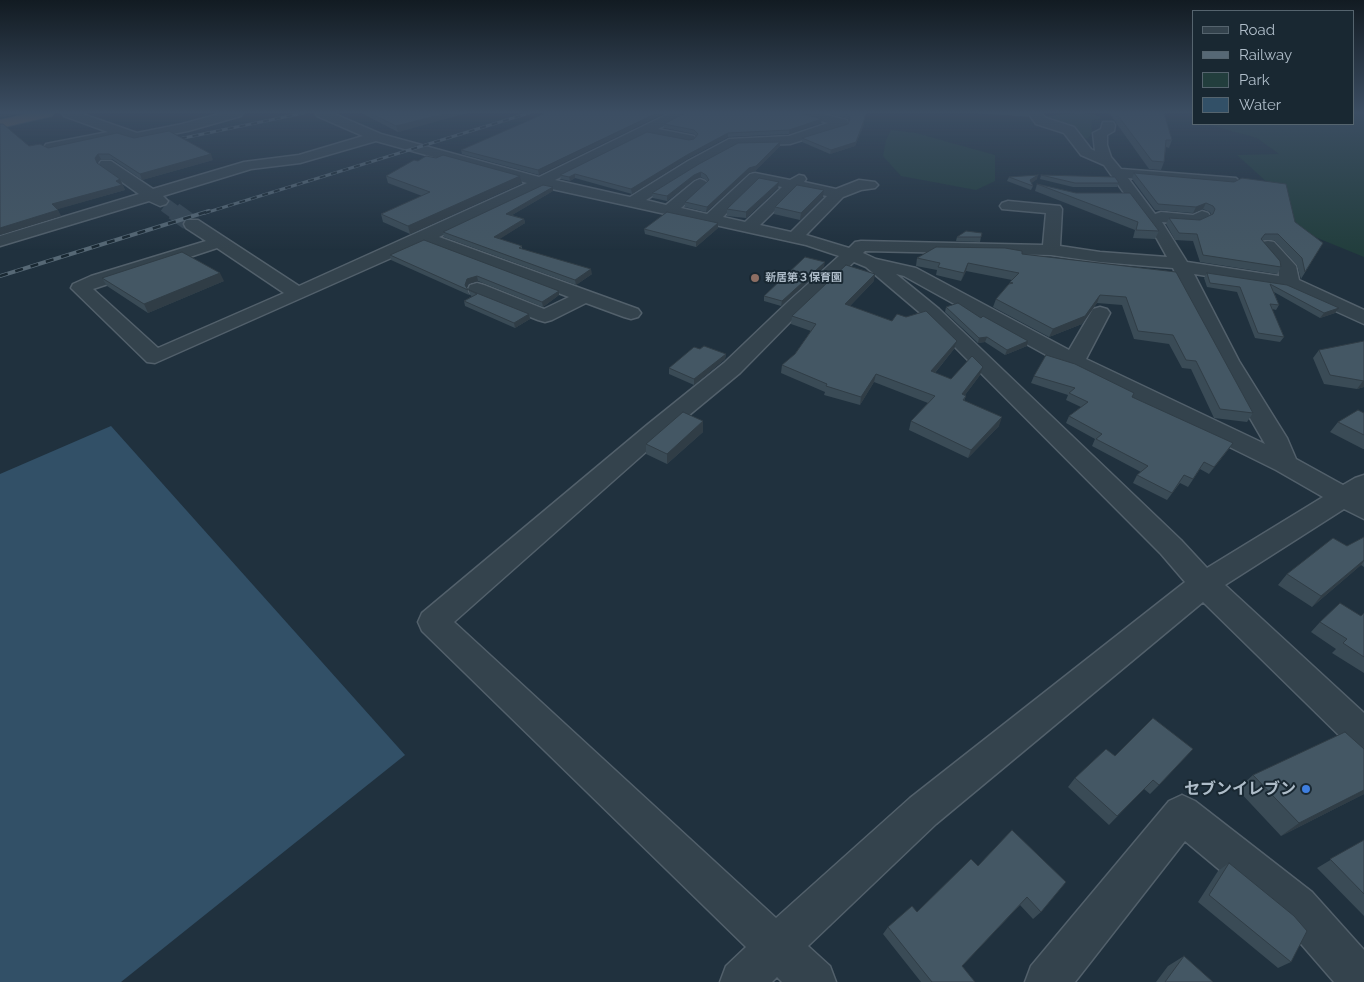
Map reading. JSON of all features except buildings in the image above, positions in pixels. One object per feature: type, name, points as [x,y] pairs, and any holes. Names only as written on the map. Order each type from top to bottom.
[{"type":"street","points":[[0,241],[249,165],[301,159]]},
{"type":"street","points":[[456,159],[541,182],[795,237],[860,259],[910,272],[1074,361],[1285,464],[1357,496]]},
{"type":"street","points":[[220,242],[98,280],[80,288],[155,357],[424,237],[588,159]]},
{"type":"street","points":[[633,202],[703,159]]},
{"type":"street","points":[[1097,159],[1110,166],[1231,181]]},
{"type":"street","points":[[1107,159],[1110,166],[1149,216],[1180,265],[1228,361],[1275,438],[1285,464]]},
{"type":"street","points":[[106,164],[165,205]]},
{"type":"street","points":[[711,219],[755,176],[796,182],[838,194]]},
{"type":"street","points":[[749,227],[796,182]]},
{"type":"street","points":[[669,210],[700,184]]},
{"type":"street","points":[[795,237],[838,194],[859,185],[870,185]]},
{"type":"street","points":[[1008,206],[1054,209],[1051,250]]},
{"type":"street","points":[[1149,216],[1196,220],[1202,216]]},
{"type":"street","points":[[192,224],[297,293]]},
{"type":"street","points":[[424,237],[631,313]]},
{"type":"street","points":[[814,982],[433,622],[656,430],[860,259],[861,246],[954,240],[1180,265],[1290,283],[1364,318]]},
{"type":"street","points":[[1268,246],[1286,266],[1290,283]]},
{"type":"street","points":[[860,259],[932,313],[1171,547],[1204,584],[1364,736]]},
{"type":"street","points":[[512,270],[477,289],[545,316],[586,296]]},
{"type":"street","points":[[1074,361],[1100,313]]},
{"type":"street","points":[[742,982],[923,810],[1204,584],[1357,496]]},
{"type":"street","points":[[1047,982],[1182,814],[1297,907],[1363,982]]},
{"type":"green space","points":[[886,159],[995,159],[995,181],[976,190],[901,176]]},
{"type":"green space","points":[[1241,159],[1364,159],[1364,257],[1315,237],[1255,202],[1291,204]]},
{"type":"water","points":[[111,426],[405,755],[121,982],[0,982],[0,474]]},
{"type":"tunnel","points":[[165,205],[176,213]]},
{"type":"tunnel","points":[[174,211],[192,224]]},
{"type":"railway","points":[[205,213],[381,159]]},
{"type":"railway","points":[[0,276],[209,211]]},
{"type":"place","name":"新居第３保育園","points":[[755,278]]},
{"type":"place","name":"セブンイレブン","points":[[1306,789]]}]
